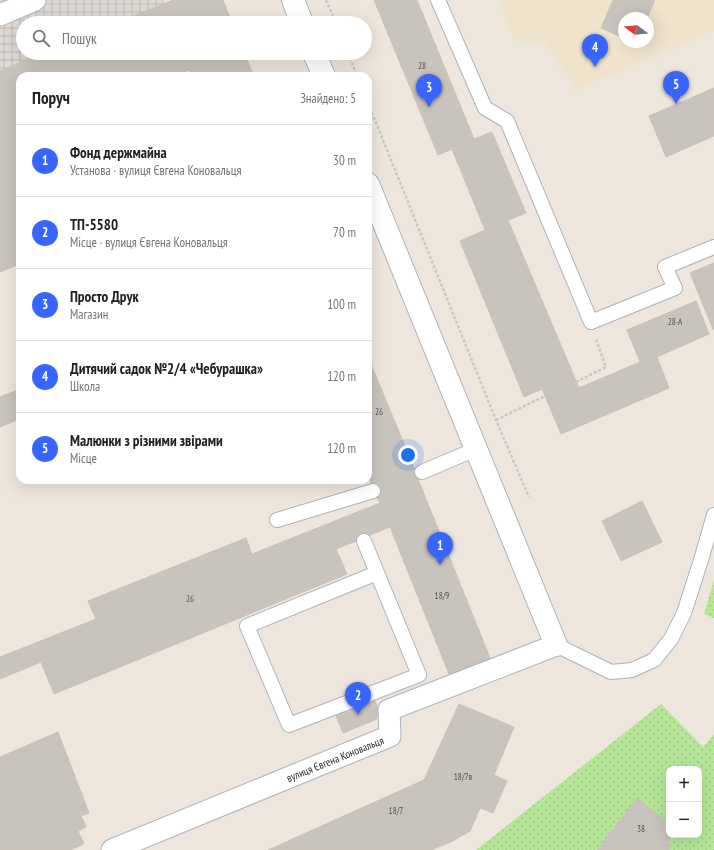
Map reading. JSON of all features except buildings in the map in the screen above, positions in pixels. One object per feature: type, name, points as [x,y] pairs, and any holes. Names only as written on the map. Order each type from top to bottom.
[{"type":"street","points":[[0,15],[35,0]]},
{"type":"street","points":[[293,0],[299,16]]},
{"type":"street","points":[[317,60],[322,72]]},
{"type":"street","points":[[372,194],[556,645]]},
{"type":"street","name":"вулиця Євгена Коновальця","points":[[112,850],[390,736],[389,710],[556,645]]},
{"type":"lane","points":[[438,0],[485,108],[507,122],[591,322],[675,288],[665,267],[714,247]]},
{"type":"lane","points":[[422,472],[476,449]]},
{"type":"lane","points":[[277,520],[349,505],[373,491]]},
{"type":"lane","points":[[556,645],[611,672],[632,670],[654,660],[671,639],[684,613],[714,515]]},
{"type":"lane","points":[[364,541],[419,675],[290,725],[247,626],[377,573]]},
{"type":"path","points":[[326,0],[333,16]]},
{"type":"path","points":[[351,60],[355,72]]},
{"type":"path","points":[[372,113],[496,420],[529,497]]},
{"type":"path","points":[[576,382],[606,367],[595,335]]},
{"type":"path","points":[[496,420],[545,396]]},
{"type":"shaded area","points":[[0,0],[163,0],[165,4],[135,16],[16,16],[16,60],[26,60],[0,71]]},
{"type":"shaded area","points":[[498,0],[714,0],[714,31],[576,90],[546,43],[516,42]]},
{"type":"green space","points":[[714,580],[714,618],[704,614]]},
{"type":"green space","points":[[661,704],[703,747],[714,734],[714,850],[476,850]]},
{"type":"place","name":"Дитячий садок №2/4 «Чебурашка»","points":[[595,67]]},
{"type":"place","name":"Малюнки з різними звірами","points":[[676,104]]},
{"type":"place","name":"Просто Друк","points":[[429,107]]},
{"type":"place","name":"Фонд держмайна","points":[[440,565]]},
{"type":"place","name":"ТП-5580","points":[[358,715]]}]
